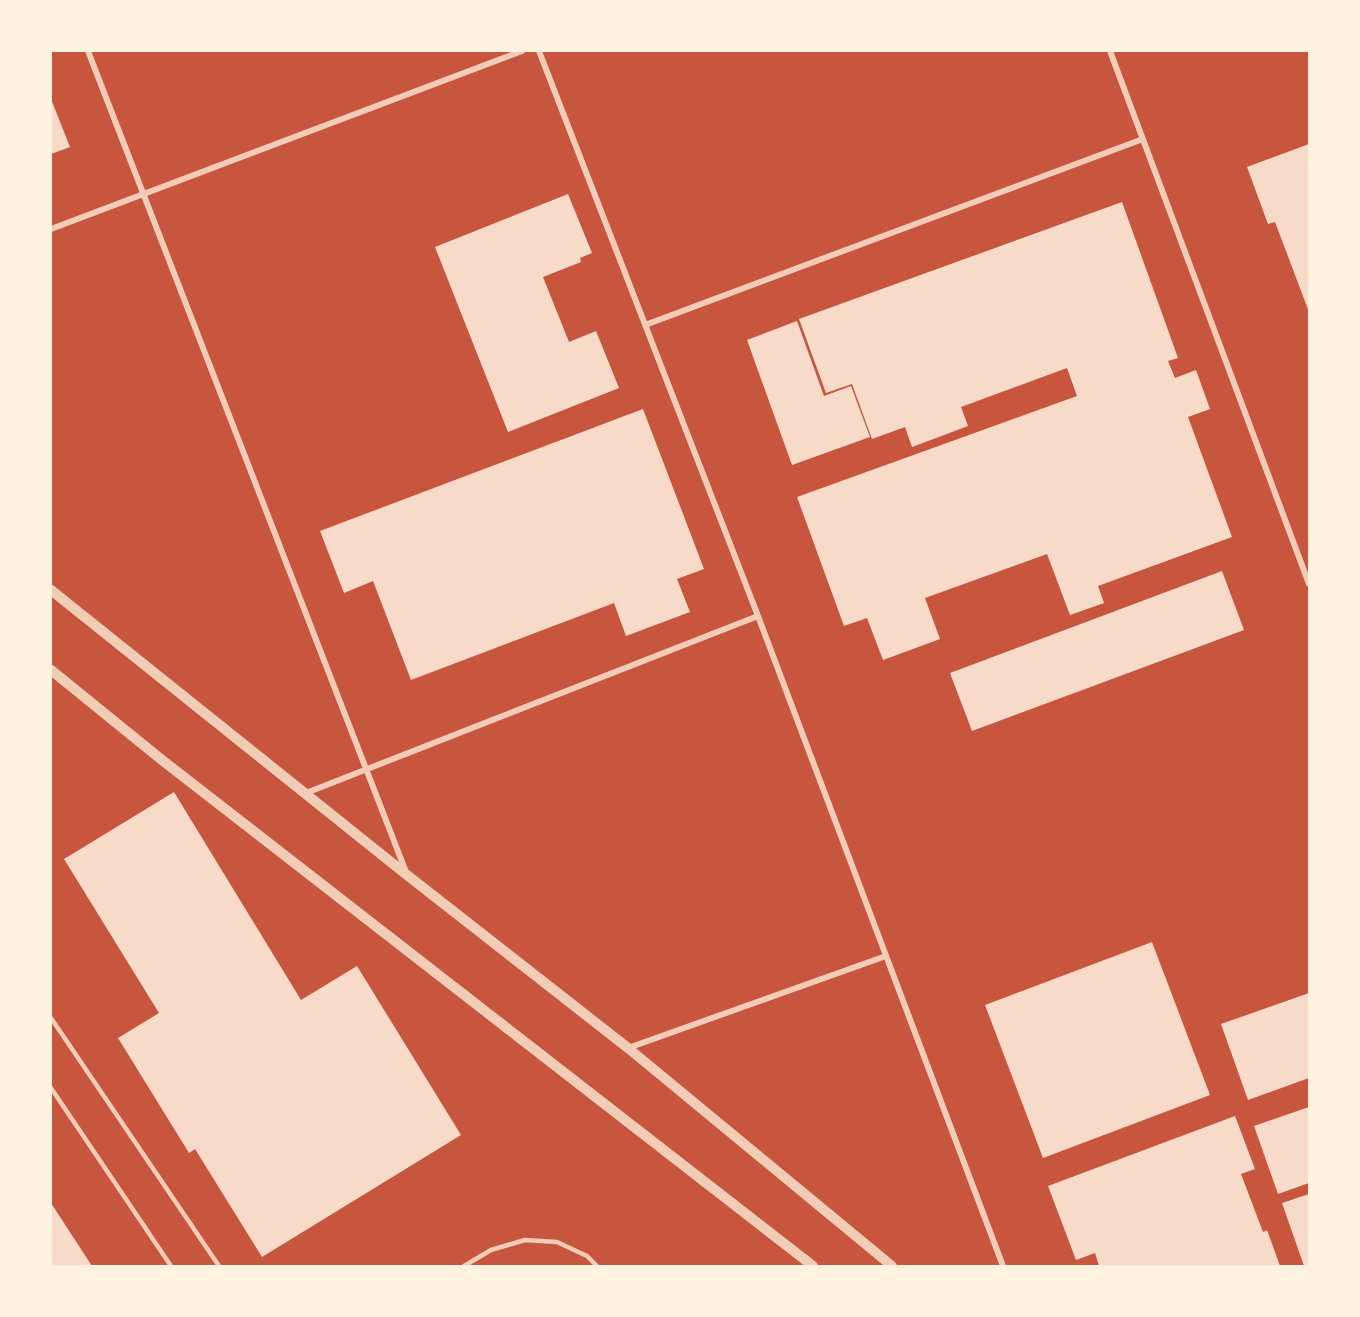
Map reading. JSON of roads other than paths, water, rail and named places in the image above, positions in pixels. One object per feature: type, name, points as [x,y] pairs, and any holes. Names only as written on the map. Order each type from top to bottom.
[{"type":"street","points":[[88,51],[407,875]]},
{"type":"street","points":[[51,229],[522,51]]},
{"type":"street","points":[[539,51],[758,616],[1003,1266]]},
{"type":"street","points":[[1110,51],[1309,584]]},
{"type":"street","points":[[645,325],[1143,139]]},
{"type":"street","points":[[51,590],[407,875],[628,1048],[892,1266]]},
{"type":"street","points":[[306,793],[758,616]]},
{"type":"street","points":[[51,670],[172,768],[813,1266]]},
{"type":"street","points":[[628,1048],[886,956]]},
{"type":"lane","points":[[51,1017],[219,1266]]},
{"type":"lane","points":[[51,1088],[171,1266]]},
{"type":"lane","points":[[464,1266],[491,1250],[525,1240],[557,1242],[587,1256],[597,1266]]}]
